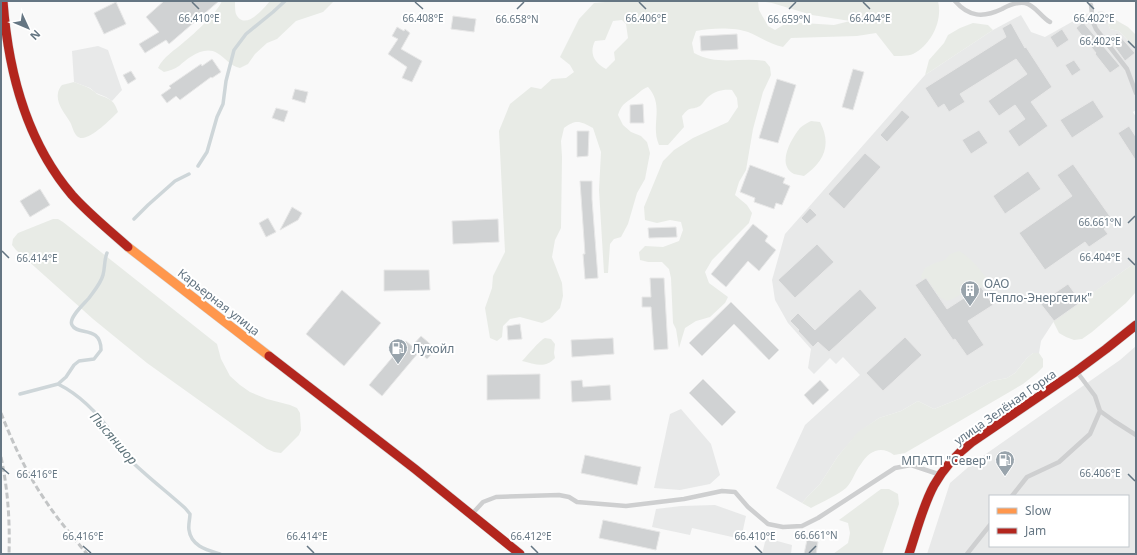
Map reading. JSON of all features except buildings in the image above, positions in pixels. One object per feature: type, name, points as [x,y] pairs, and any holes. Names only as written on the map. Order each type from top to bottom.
[{"type":"main road","name":"Карьерная улица","points":[[3,1],[3,19],[8,55],[20,102],[44,152],[57,174],[72,194],[128,247],[472,514],[520,554]]},
{"type":"main road","name":"улица Зелёная Горка","points":[[909,554],[929,495],[939,475],[953,457],[970,443],[1077,372],[1136,325]]},
{"type":"lane","points":[[955,1],[962,9],[974,15],[997,11],[1012,4],[1025,4],[1035,8],[1043,18],[1050,22]]},
{"type":"lane","points":[[1091,5],[1093,22],[1096,29],[1127,69],[1136,92]]},
{"type":"lane","points":[[1077,372],[1095,396],[1100,411],[1136,435]]},
{"type":"lane","points":[[1013,495],[1027,477],[1059,462],[1090,434],[1100,411]]},
{"type":"lane","points":[[472,514],[483,502],[496,497],[559,496],[569,497],[577,502],[626,506],[684,499],[722,491],[735,492],[748,507],[768,524],[783,527],[802,526],[818,518],[895,468],[911,465],[923,468],[939,475]]},
{"type":"lane","points":[[967,554],[989,526]]},
{"type":"shaded area","points":[[222,1],[235,1],[236,14],[244,21],[254,17],[270,1],[334,1],[323,12],[296,21],[277,39],[267,43],[255,54],[248,64],[240,68],[233,66],[217,53],[212,51],[202,51],[187,59],[172,70],[164,72],[158,68],[166,57],[205,23]]},
{"type":"shaded area","points":[[616,1],[758,1],[938,1],[939,16],[930,39],[919,50],[906,56],[894,56],[876,33],[857,36],[791,38],[783,47],[742,30],[722,28],[696,31],[692,43],[694,53],[711,59],[765,61],[770,67],[771,75],[763,92],[753,129],[746,170],[739,182],[735,195],[747,205],[752,213],[749,223],[712,260],[705,272],[709,283],[728,297],[725,303],[710,317],[696,321],[685,328],[679,348],[676,329],[673,323],[671,278],[669,269],[662,262],[648,262],[640,260],[639,252],[645,246],[663,247],[679,241],[683,230],[681,222],[670,220],[657,223],[645,220],[644,207],[663,161],[674,150],[693,138],[728,122],[738,107],[737,98],[732,90],[722,90],[716,92],[707,98],[700,106],[687,110],[682,116],[684,127],[668,145],[659,145],[656,130],[656,101],[648,87],[621,108],[618,115],[623,125],[631,132],[641,136],[647,142],[650,153],[645,179],[637,193],[628,224],[621,237],[614,239],[610,244],[608,273],[604,273],[599,190],[601,152],[593,128],[585,124],[575,122],[564,128],[561,141],[561,228],[555,240],[552,257],[562,283],[563,296],[560,308],[550,319],[542,323],[520,317],[510,319],[503,326],[502,337],[497,341],[490,338],[485,308],[492,288],[493,276],[505,252],[499,131],[510,104],[531,87],[541,89],[552,79],[566,78],[574,72],[570,65],[560,57],[579,19],[594,3]],"holes":[[[758,1],[772,3],[812,15],[850,21],[834,25],[788,22],[775,30],[768,26],[759,10]],[[622,20],[626,24],[628,38],[614,52],[615,60],[606,69],[596,61],[592,50],[593,45],[595,41],[605,40],[613,21]]]},
{"type":"shaded area","points":[[1102,11],[1114,19],[1108,24],[1110,29],[1119,31],[1136,49],[1136,110],[1133,112],[1136,117],[1136,262],[1054,321],[1041,341],[1039,353],[1033,353],[1027,358],[1015,373],[1007,378],[992,381],[961,398],[934,409],[918,401],[901,411],[879,418],[859,432],[838,456],[820,484],[802,503],[776,488],[805,425],[860,375],[843,357],[836,364],[830,358],[814,374],[808,368],[811,349],[788,323],[775,300],[772,280],[785,234],[925,75],[993,30],[1021,15],[1031,32],[1045,37],[1086,14]]},
{"type":"shaded area","points":[[1114,19],[1128,27],[1136,35],[1136,49],[1119,31],[1110,29],[1108,24]]},
{"type":"shaded area","points":[[973,23],[988,25],[993,30],[925,75],[929,60],[944,43],[948,35]]},
{"type":"shaded area","points":[[98,46],[108,50],[122,90],[112,101],[96,93],[90,88],[74,82],[72,51]]},
{"type":"shaded area","points":[[74,82],[89,88],[113,102],[118,112],[91,135],[82,138],[79,138],[75,134],[58,101],[58,91],[62,85]]},
{"type":"shaded area","points":[[811,121],[820,122],[824,130],[824,152],[817,165],[811,171],[804,176],[794,174],[786,165],[789,145],[800,128]]},
{"type":"shaded area","points":[[53,219],[58,219],[63,222],[217,344],[221,359],[230,376],[240,385],[250,392],[267,399],[297,408],[300,413],[301,430],[299,435],[281,453],[267,449],[147,363],[93,319],[12,245],[13,239],[18,233]]},
{"type":"shaded area","points":[[959,251],[967,256],[987,279],[985,287],[970,290],[947,301],[924,285],[921,276],[925,268],[945,260],[950,254]]},
{"type":"shaded area","points":[[1136,262],[1136,292],[1126,303],[1082,339],[1074,340],[1059,333],[1053,321]]},
{"type":"shaded area","points":[[543,339],[551,339],[555,344],[555,358],[544,365],[522,361]]},
{"type":"shaded area","points":[[1136,346],[1136,554],[927,554],[950,483],[973,463],[1120,360]]},
{"type":"shaded area","points":[[1033,353],[1039,353],[1043,359],[1043,367],[1023,384],[905,453],[894,455],[884,450],[880,450],[872,453],[864,459],[846,488],[842,491],[811,508],[802,503],[820,484],[838,456],[858,432],[879,418],[901,411],[918,401],[934,409],[961,398],[992,381],[1007,378],[1015,373]]},
{"type":"shaded area","points":[[681,409],[711,444],[720,475],[710,484],[680,490],[654,488],[670,414]]},
{"type":"shaded area","points":[[881,489],[889,489],[898,494],[899,504],[882,554],[833,554],[848,543],[850,533],[848,523],[839,520]]},
{"type":"shaded area","points":[[715,505],[746,516],[741,539],[692,528],[690,535],[652,527],[656,509],[681,506]]},
{"type":"shaded area","points":[[766,538],[792,545],[791,554],[762,554]]},
{"type":"waterway","points":[[198,166],[207,152],[217,117],[223,104],[226,81],[234,50],[246,34],[285,1]]},
{"type":"waterway","points":[[134,219],[175,181],[189,174]]},
{"type":"waterway","points":[[58,384],[79,361],[94,359],[101,350],[100,342],[97,337],[93,334],[75,328],[71,322],[74,315],[101,281],[107,253]]},
{"type":"waterway","name":"Пысяншор","points":[[20,394],[58,384],[82,400],[108,428],[127,457],[190,514],[190,535],[196,544],[220,554]]},
{"type":"railway","points":[[1,413],[33,482],[56,516],[87,554]]},
{"type":"railway","points":[[1,457],[8,506],[9,554]]},
{"type":"traffic: slow","points":[[128,247],[269,356]]},
{"type":"traffic: jam","points":[[3,1],[9,53],[15,78],[22,104],[31,128],[43,152],[56,174],[72,195],[128,247]]},
{"type":"traffic: jam","points":[[909,554],[930,492],[946,467],[972,442],[1075,372],[1136,325]]},
{"type":"traffic: jam","points":[[269,356],[415,469],[520,554]]},
{"type":"place","name":"ОАО \"Тепло-Энергетик\"","points":[[970,307]]},
{"type":"place","name":"Лукойл","points":[[398,365]]},
{"type":"place","name":"МПАТП \"Север\"","points":[[1005,477]]}]
